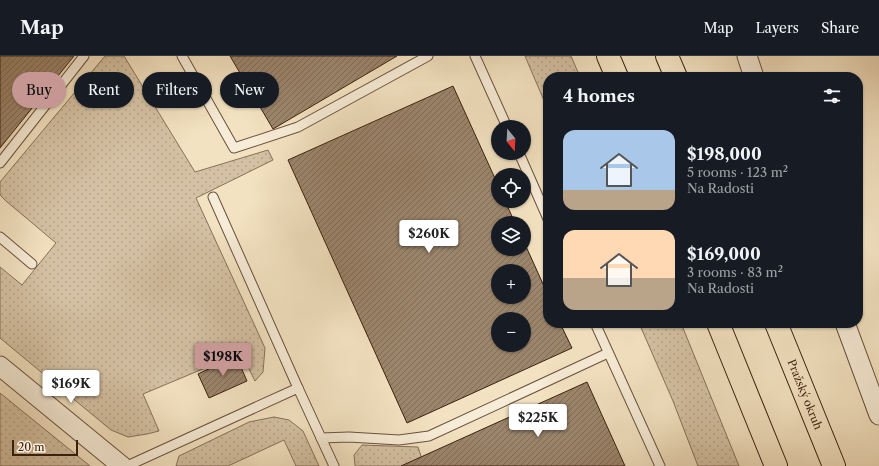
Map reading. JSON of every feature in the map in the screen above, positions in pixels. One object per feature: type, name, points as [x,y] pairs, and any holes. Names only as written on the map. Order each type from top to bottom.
[{"type":"highway","points":[[667,56],[674,72]]},
{"type":"highway","points":[[720,328],[776,466]]},
{"type":"highway","name":"Pražský okruh","points":[[778,328],[834,466]]},
{"type":"street","points":[[746,56],[752,72]]},
{"type":"street","points":[[847,328],[879,415]]},
{"type":"street","points":[[0,366],[122,466]]},
{"type":"lane","points":[[0,163],[84,56]]},
{"type":"lane","points":[[182,56],[234,148],[298,127],[428,56]]},
{"type":"lane","points":[[475,56],[504,120]]},
{"type":"lane","points":[[521,160],[543,208]]},
{"type":"lane","points":[[213,197],[334,466]]},
{"type":"lane","points":[[0,237],[32,264]]},
{"type":"lane","points":[[597,328],[660,466]]},
{"type":"lane","points":[[321,438],[350,437],[399,440],[429,436],[608,353]]},
{"type":"lane","points":[[127,466],[298,388]]},
{"type":"shaded area","points":[[105,56],[124,56],[134,72],[92,72]]},
{"type":"shaded area","points":[[525,56],[571,56],[578,72],[543,72],[543,98]]},
{"type":"shaded area","points":[[134,72],[142,85],[142,108],[156,108],[195,172],[268,150],[273,160],[196,198],[265,348],[263,372],[255,381],[241,353],[143,394],[159,431],[128,437],[111,430],[0,338],[0,267],[22,285],[56,243],[0,195],[0,182],[62,108],[66,108],[66,103],[74,93],[74,108],[134,108]]},
{"type":"shaded area","points":[[641,328],[683,328],[739,466],[698,466],[673,401]]},
{"type":"shaded area","points":[[0,393],[90,466],[0,466]]},
{"type":"shaded area","points":[[274,417],[289,420],[303,431],[319,466],[296,466],[284,440],[228,466],[176,466],[179,456],[249,422]]},
{"type":"shaded area","points":[[362,445],[418,447],[423,462],[414,466],[355,466],[354,455]]},
{"type":"building","points":[[0,56],[74,56],[61,72],[12,72],[12,108],[32,108],[0,148]]},
{"type":"building","points":[[230,56],[397,56],[273,129],[261,108],[279,108],[279,72],[239,72]]},
{"type":"building","points":[[453,86],[491,170],[491,208],[508,208],[512,216],[491,216],[491,256],[530,256],[543,284],[543,328],[562,328],[572,348],[407,423],[288,160]]},
{"type":"building","points":[[236,356],[247,381],[209,398],[198,374]]},
{"type":"building","points":[[587,382],[625,466],[401,466]]}]
